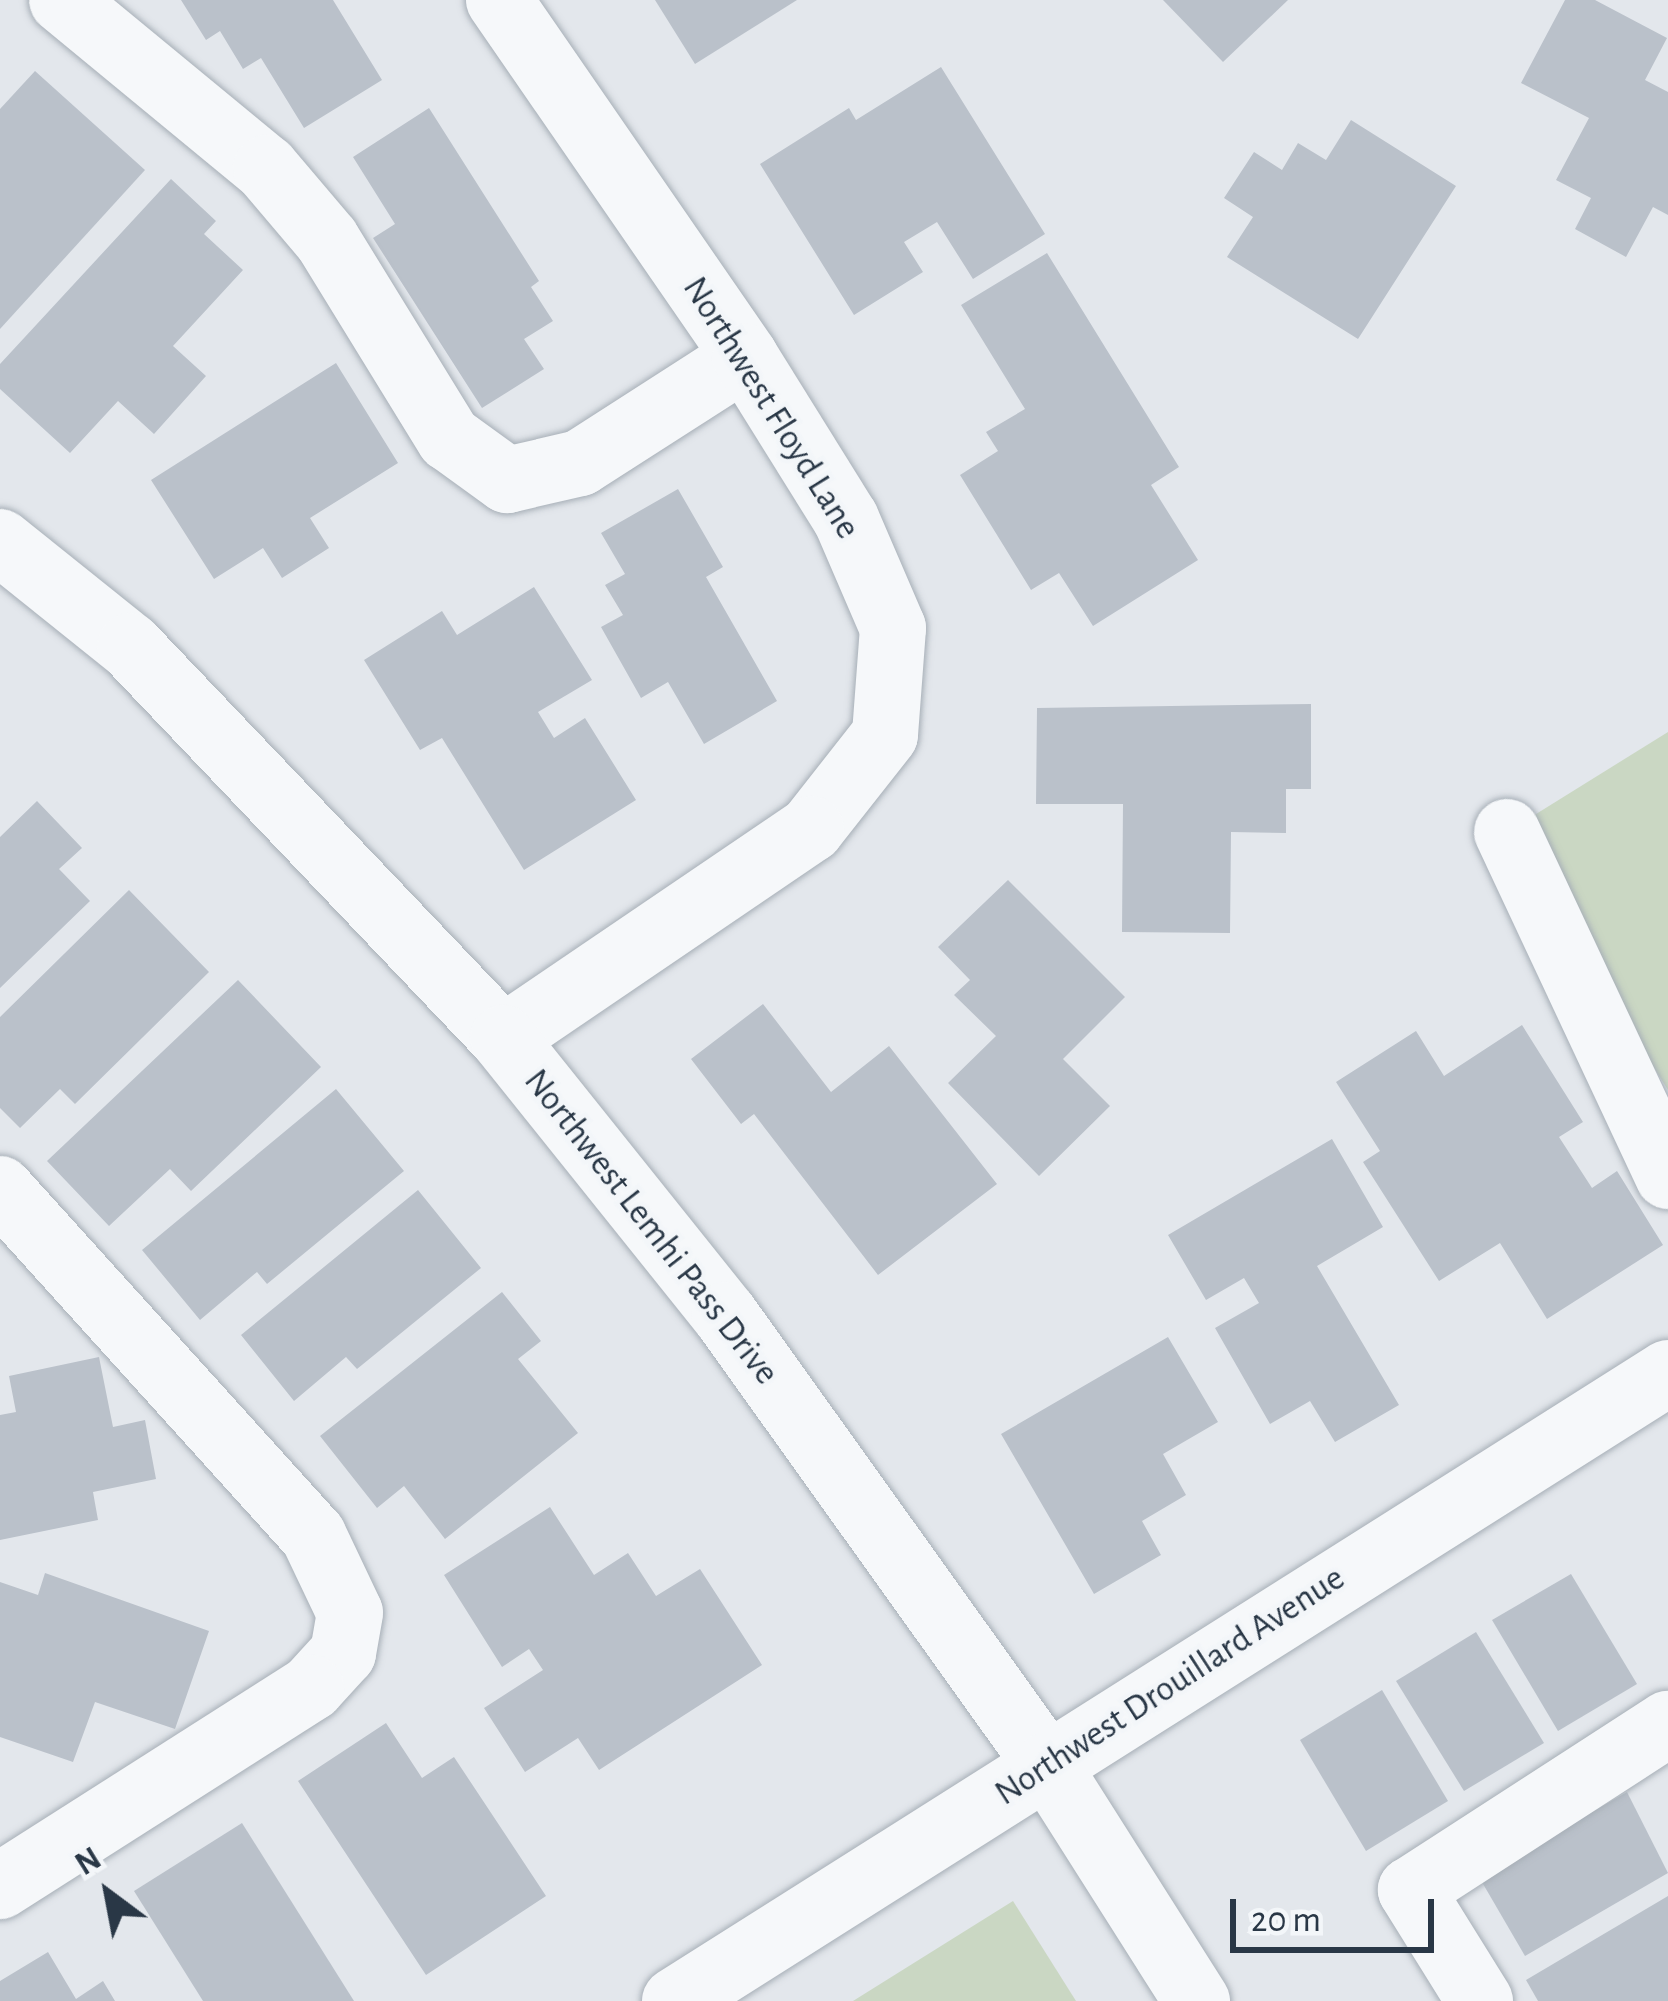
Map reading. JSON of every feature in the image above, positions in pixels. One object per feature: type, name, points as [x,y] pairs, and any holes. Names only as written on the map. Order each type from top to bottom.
[{"type":"street","points":[[62,0],[266,168],[327,240],[449,438],[507,480],[580,464],[745,357]]},
{"type":"street","name":"Northwest Floyd Lane","points":[[499,0],[745,357],[846,519],[893,628],[885,735],[811,829],[503,1038]]},
{"type":"street","name":"Northwest Lemhi Pass Drive","points":[[0,542],[130,646],[503,1038],[725,1315],[1047,1765],[1197,2001]]},
{"type":"street","points":[[1507,832],[1668,1175]]},
{"type":"street","points":[[0,1190],[314,1535],[350,1613],[343,1653],[311,1688],[0,1886]]},
{"type":"street","name":"Northwest Drouillard Avenue","points":[[674,2001],[1668,1373]]},
{"type":"street","points":[[1480,2001],[1412,1890],[1668,1724]]},
{"type":"green space","points":[[1668,732],[1668,1090],[1507,832]]},
{"type":"green space","points":[[1013,1901],[1076,2001],[853,2001]]},
{"type":"building","points":[[181,0],[333,0],[382,80],[304,128],[261,58],[243,69],[220,31],[206,40]]},
{"type":"building","points":[[655,0],[797,0],[695,64]]},
{"type":"building","points":[[1163,0],[1288,0],[1223,62]]},
{"type":"building","points":[[1565,0],[1595,0],[1667,38],[1645,80],[1668,92],[1668,215],[1653,207],[1626,257],[1575,229],[1591,198],[1556,180],[1589,118],[1521,83]]},
{"type":"building","points":[[941,67],[1045,234],[973,279],[937,222],[904,242],[923,272],[854,315],[760,164],[849,108],[856,120]]},
{"type":"building","points":[[35,71],[145,170],[0,329],[0,109]]},
{"type":"building","points":[[429,108],[539,281],[531,287],[553,321],[524,339],[544,369],[482,408],[373,238],[395,224],[353,157]]},
{"type":"building","points":[[1351,120],[1456,186],[1358,339],[1227,257],[1253,217],[1224,198],[1254,152],[1282,170],[1298,143],[1326,160]]},
{"type":"building","points":[[171,179],[216,221],[204,234],[243,270],[173,346],[206,376],[154,434],[118,401],[70,453],[0,389],[0,364]]},
{"type":"building","points":[[1047,253],[1179,467],[1151,485],[1198,560],[1093,626],[1059,573],[1031,590],[960,475],[998,451],[986,432],[1025,409],[961,305]]},
{"type":"building","points":[[336,363],[398,463],[310,518],[329,548],[282,578],[263,548],[214,579],[151,480]]},
{"type":"building","points":[[678,489],[723,567],[706,577],[777,701],[704,744],[668,682],[641,698],[601,627],[623,615],[605,585],[625,574],[601,533]]},
{"type":"building","points":[[534,587],[592,680],[538,712],[554,738],[585,718],[636,800],[524,870],[442,738],[420,750],[364,660],[442,611],[457,635]]},
{"type":"building","points":[[1311,704],[1311,789],[1286,789],[1286,833],[1231,832],[1230,933],[1122,932],[1123,804],[1036,804],[1037,708]]},
{"type":"building","points":[[37,801],[82,848],[59,869],[90,901],[0,988],[0,837]]},
{"type":"building","points":[[1008,880],[1125,997],[1063,1059],[1110,1106],[1039,1176],[948,1083],[996,1036],[954,995],[970,980],[938,947]]},
{"type":"building","points":[[129,890],[209,972],[75,1104],[60,1089],[20,1128],[0,1108],[0,1017]]},
{"type":"building","points":[[238,980],[321,1067],[191,1191],[170,1169],[109,1226],[47,1161]]},
{"type":"building","points":[[763,1004],[831,1092],[889,1046],[997,1184],[878,1275],[754,1114],[741,1124],[691,1059]]},
{"type":"building","points":[[1522,1025],[1583,1122],[1559,1137],[1592,1188],[1617,1171],[1663,1245],[1547,1319],[1500,1243],[1439,1281],[1363,1162],[1380,1151],[1336,1082],[1416,1031],[1444,1076]]},
{"type":"building","points":[[336,1089],[404,1171],[267,1284],[257,1272],[200,1320],[142,1250]]},
{"type":"building","points":[[1332,1139],[1383,1227],[1317,1266],[1399,1405],[1335,1442],[1310,1401],[1270,1424],[1215,1328],[1259,1303],[1244,1278],[1206,1300],[1168,1235]]},
{"type":"building","points":[[418,1190],[481,1268],[357,1369],[346,1357],[294,1401],[241,1335]]},
{"type":"building","points":[[502,1292],[541,1341],[518,1359],[578,1433],[445,1539],[404,1486],[377,1508],[320,1436]]},
{"type":"building","points":[[1168,1337],[1218,1422],[1163,1454],[1186,1495],[1142,1521],[1161,1555],[1094,1594],[1001,1434]]},
{"type":"building","points":[[99,1357],[113,1427],[145,1420],[156,1479],[93,1492],[98,1520],[0,1540],[0,1415],[16,1412],[9,1376]]},
{"type":"building","points":[[550,1507],[594,1575],[628,1553],[656,1596],[700,1569],[762,1665],[599,1770],[578,1738],[525,1772],[484,1708],[543,1670],[529,1649],[502,1667],[444,1575]]},
{"type":"building","points":[[45,1573],[209,1631],[175,1729],[95,1702],[73,1762],[0,1737],[0,1582],[38,1595]]},
{"type":"building","points":[[1571,1574],[1637,1684],[1558,1731],[1492,1620]]},
{"type":"building","points":[[1476,1632],[1544,1743],[1464,1791],[1396,1681]]},
{"type":"building","points":[[1382,1690],[1448,1801],[1366,1851],[1300,1740]]},
{"type":"building","points":[[386,1723],[422,1778],[454,1757],[546,1896],[426,1975],[298,1781]]},
{"type":"building","points":[[1627,1792],[1668,1873],[1525,1956],[1479,1877]]},
{"type":"building","points":[[242,1823],[354,2001],[203,2001],[134,1891]]},
{"type":"building","points":[[1668,1896],[1668,2001],[1538,2001],[1526,1980]]},
{"type":"building","points":[[48,1952],[76,1999],[103,1981],[115,2001],[0,2001],[0,1981]]}]
